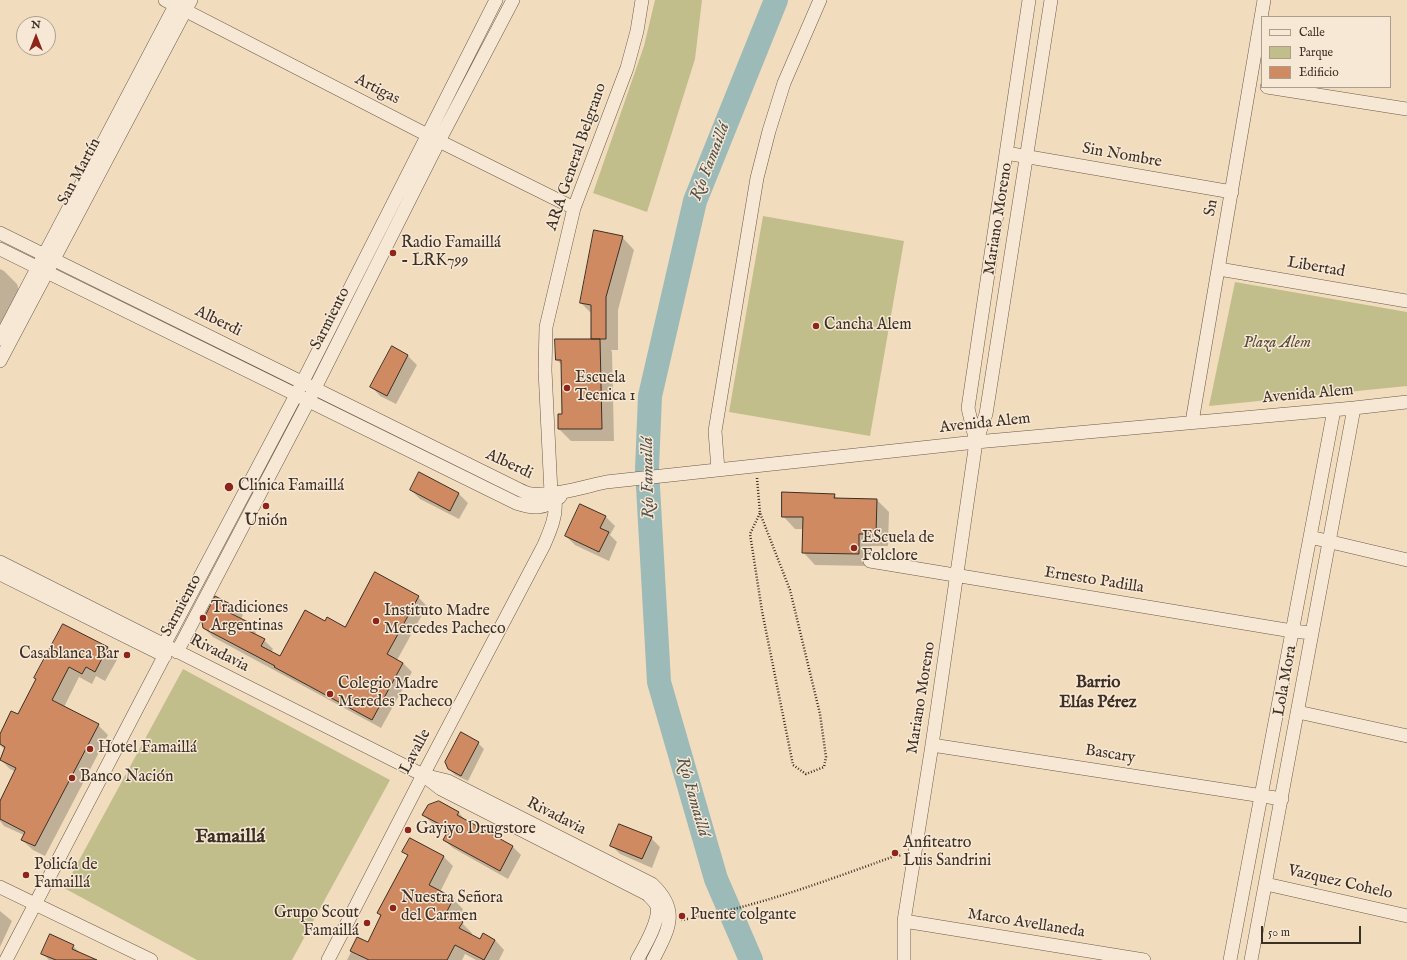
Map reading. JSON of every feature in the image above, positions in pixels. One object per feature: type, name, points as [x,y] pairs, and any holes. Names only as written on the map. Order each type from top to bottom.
[{"type":"street","name":"Sarmiento","points":[[6,960],[169,650],[302,382],[496,0]]},
{"type":"street","name":"Sarmiento","points":[[169,650],[315,389],[439,141],[513,0]]},
{"type":"street","name":"ARA General Belgrano","points":[[553,497],[545,370],[546,328],[574,208],[627,68],[637,31],[642,0]]},
{"type":"street","points":[[712,470],[715,431],[758,178],[769,131],[784,83],[820,0]]},
{"type":"street","name":"Mariano Moreno","points":[[976,442],[968,408],[1029,0]]},
{"type":"street","name":"Mariano Moreno","points":[[904,960],[904,921],[932,745],[976,442],[986,414],[1051,0]]},
{"type":"street","name":"Sn","points":[[1262,16],[1264,0]]},
{"type":"street","name":"Artigas","points":[[179,3],[439,141],[574,208]]},
{"type":"street","name":"San Martín","points":[[0,361],[48,257],[179,3]]},
{"type":"street","name":"Sn","points":[[1192,422],[1232,192],[1256,85],[1261,32]]},
{"type":"street","points":[[1273,88],[1407,109]]},
{"type":"street","name":"Sin Nombre","points":[[1006,153],[1232,192]]},
{"type":"street","name":"Alberdi","points":[[0,233],[518,489],[532,494],[553,497]]},
{"type":"street","name":"Alberdi","points":[[0,249],[308,402],[516,503],[529,507],[544,507],[553,497],[568,491]]},
{"type":"street","name":"Libertad","points":[[1218,269],[1407,301]]},
{"type":"street","name":"San Martín","points":[[0,339],[42,270]]},
{"type":"street","name":"Avenida Alem","points":[[568,491],[606,482],[756,465],[976,442],[1334,410],[1407,402]]},
{"type":"street","name":"Lola Mora","points":[[1252,960],[1354,408]]},
{"type":"street","name":"Lola Mora","points":[[1230,960],[1334,410]]},
{"type":"street","name":"Lavalle","points":[[328,960],[544,545],[554,514],[553,497]]},
{"type":"street","points":[[1310,537],[1407,560]]},
{"type":"street","name":"Ernesto Padilla","points":[[870,561],[1292,631],[1312,633]]},
{"type":"street","name":"Rivadavia","points":[[0,562],[169,650],[423,775],[441,789],[648,894],[661,904]]},
{"type":"street","name":"Rivadavia","points":[[0,574],[169,650]]},
{"type":"street","points":[[1298,712],[1407,736]]},
{"type":"street","name":"Bascary","points":[[932,745],[1282,799]]},
{"type":"street","name":"Vazquez Cohelo","points":[[1266,884],[1407,916]]},
{"type":"street","points":[[0,887],[151,960]]},
{"type":"street","points":[[637,960],[655,924],[661,904],[669,910],[668,930],[653,960]]},
{"type":"street","name":"Marco Avellaneda","points":[[904,921],[1144,960]]},
{"type":"path","points":[[756,465],[760,513],[790,590],[820,714],[826,758],[824,767],[806,774],[793,766],[762,611],[750,534],[760,513]]},
{"type":"path","points":[[669,922],[698,917],[784,895],[895,856],[914,853]]},
{"type":"green space","points":[[655,0],[702,0],[695,59],[647,212],[593,193],[644,46]]},
{"type":"green space","name":"Cancha Alem","points":[[763,216],[904,241],[870,436],[729,412]]},
{"type":"green space","name":"Plaza Alem","points":[[1235,282],[1407,312],[1407,386],[1209,406]]},
{"type":"green space","points":[[183,669],[390,780],[292,960],[197,960],[64,888]]},
{"type":"building","points":[[594,230],[623,236],[606,297],[606,339],[591,339],[591,305],[580,303]]},
{"type":"building","points":[[555,339],[600,339],[602,429],[558,429],[558,414],[562,414],[561,360],[556,360]]},
{"type":"building","points":[[392,346],[408,355],[387,396],[370,387]]},
{"type":"building","points":[[419,472],[459,493],[450,511],[410,490]]},
{"type":"building","points":[[782,492],[835,494],[834,498],[877,499],[876,534],[859,534],[859,554],[802,553],[803,517],[782,517]]},
{"type":"building","points":[[580,504],[606,516],[600,528],[609,532],[599,552],[565,536]]},
{"type":"building","points":[[375,572],[419,596],[387,654],[403,663],[372,720],[203,628],[202,622],[215,596],[234,606],[230,613],[248,622],[245,629],[265,639],[261,646],[280,656],[305,610],[325,621],[327,617],[345,627]]},
{"type":"building","points":[[63,624],[108,647],[95,672],[86,667],[82,674],[69,667],[52,700],[99,724],[35,846],[21,840],[25,832],[0,819],[0,801],[16,768],[0,760],[5,747],[0,744],[0,734],[11,711],[18,714],[36,679],[34,678]]},
{"type":"building","points":[[461,732],[479,742],[461,776],[448,769],[445,762]]},
{"type":"building","points":[[439,801],[459,812],[457,815],[513,846],[500,871],[443,840],[449,829],[422,815],[428,805]]},
{"type":"building","points":[[619,824],[652,837],[642,859],[610,846]]},
{"type":"building","points":[[410,838],[444,856],[429,885],[454,898],[446,913],[463,922],[459,928],[480,939],[483,933],[495,940],[484,960],[455,945],[447,960],[369,960],[350,951],[357,937],[368,942],[381,915],[377,913],[408,855],[402,852]]},
{"type":"building","points":[[50,934],[74,945],[72,949],[97,960],[56,960],[41,954]]},
{"type":"waterway","name":"Río Famaillá","points":[[751,960],[716,879],[659,682],[647,469],[650,396],[695,201],[776,0]]},
{"type":"place","name":"Radio Famaillá - LRK799","points":[[393,253]]},
{"type":"place","name":"Cancha Alem","points":[[816,326]]},
{"type":"place","name":"Escuela Tecnica 1","points":[[567,388]]},
{"type":"place","name":"Clinica Famaillá","points":[[229,487]]},
{"type":"place","name":"Unión","points":[[266,506]]},
{"type":"place","name":"EScuela de Folclore","points":[[854,548]]},
{"type":"place","name":"Tradiciones Argentinas","points":[[203,618]]},
{"type":"place","name":"Instituto Madre Mercedes Pacheco","points":[[376,621]]},
{"type":"place","name":"Casablanca Bar","points":[[127,655]]},
{"type":"place","name":"Colegio Madre Meredes Pacheco","points":[[330,694]]},
{"type":"place","name":"Hotel Famaillá","points":[[90,749]]},
{"type":"place","name":"Banco Nación","points":[[72,778]]},
{"type":"place","name":"Gayiyo Drugstore","points":[[408,830]]},
{"type":"place","name":"Anfiteatro Luis Sandrini","points":[[895,853]]},
{"type":"place","name":"Policía de Famaillá","points":[[26,875]]},
{"type":"place","name":"Nuestra Señora del Carmen","points":[[393,908]]},
{"type":"place","name":"Puente colgante","points":[[682,916]]},
{"type":"place","name":"Grupo Scout Famaillá","points":[[367,923]]},
{"type":"district","name":"Barrio Elías Pérez","points":[[1098,694]]},
{"type":"district","name":"Famaillá","points":[[230,838]]}]
